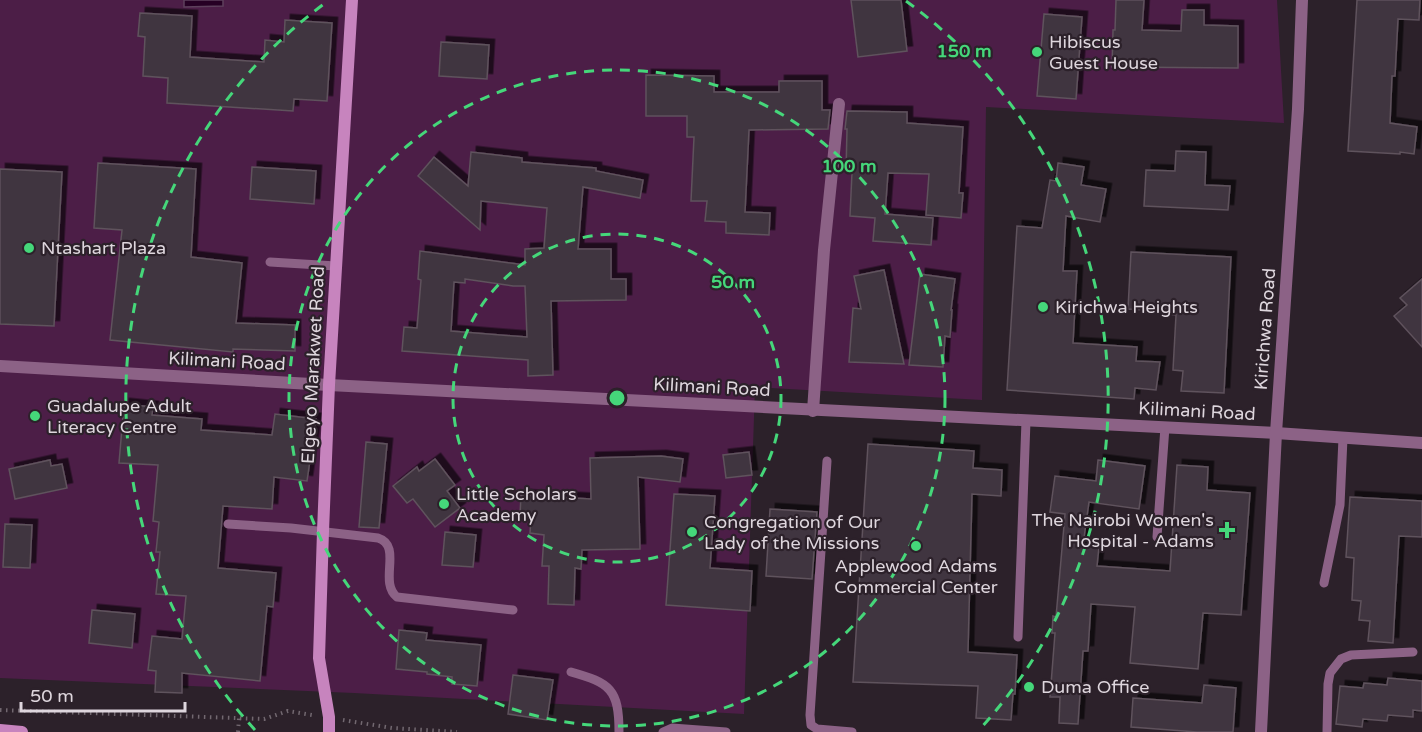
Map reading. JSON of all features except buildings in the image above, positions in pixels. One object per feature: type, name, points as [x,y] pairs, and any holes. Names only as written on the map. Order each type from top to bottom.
[{"type":"street","name":"Elgeyo Marakwet Road","points":[[329,732],[329,717],[320,658],[323,531],[329,386],[352,0]]},
{"type":"street","name":"Kirichwa Road","points":[[1261,732],[1276,433],[1298,109],[1302,0]]},
{"type":"street","points":[[813,411],[824,250],[839,104]]},
{"type":"street","name":"Kilimani Road","points":[[0,367],[813,411],[1165,427],[1422,443]]},
{"type":"street","points":[[0,730],[22,732]]},
{"type":"lane","points":[[270,262],[336,266]]},
{"type":"lane","points":[[1018,637],[1026,420]]},
{"type":"lane","points":[[1157,537],[1165,427]]},
{"type":"lane","points":[[1324,583],[1340,505],[1343,438]]},
{"type":"lane","points":[[827,461],[810,715],[812,725],[817,729],[852,732]]},
{"type":"lane","points":[[228,524],[323,531],[378,538],[384,540],[389,547],[390,585],[392,592],[398,597],[513,610]]},
{"type":"lane","points":[[1327,732],[1330,673],[1341,659],[1351,655],[1413,652]]},
{"type":"lane","points":[[571,672],[597,680],[614,694],[619,713],[619,732]]},
{"type":"lane","points":[[663,732],[672,728],[726,732]]},
{"type":"path","points":[[0,710],[264,719],[288,711],[392,730],[458,732]]},
{"type":"path","points":[[238,732],[239,718]]},
{"type":"shaded area","points":[[0,0],[1277,0],[1284,123],[986,107],[982,400],[755,387],[744,714],[354,693],[0,678]]},
{"type":"shaded area","points":[[184,0],[223,0],[223,6],[184,7]]},
{"type":"place","name":"Hibiscus Guest House","points":[[1037,52]]},
{"type":"place","name":"Ntashart Plaza","points":[[29,248]]},
{"type":"place","name":"Kirichwa Heights","points":[[1043,307]]},
{"type":"place","name":"Guadalupe Adult Literacy Centre","points":[[35,416]]},
{"type":"place","name":"Little Scholars Academy","points":[[444,504]]},
{"type":"place","name":"The Nairobi Women's Hospital - Adams","points":[[1227,530]]},
{"type":"place","name":"Congregation of Our Lady of the Missions","points":[[692,532]]},
{"type":"place","name":"Applewood Adams Commercial Center","points":[[916,546]]},
{"type":"place","name":"Duma Office","points":[[1029,687]]}]
